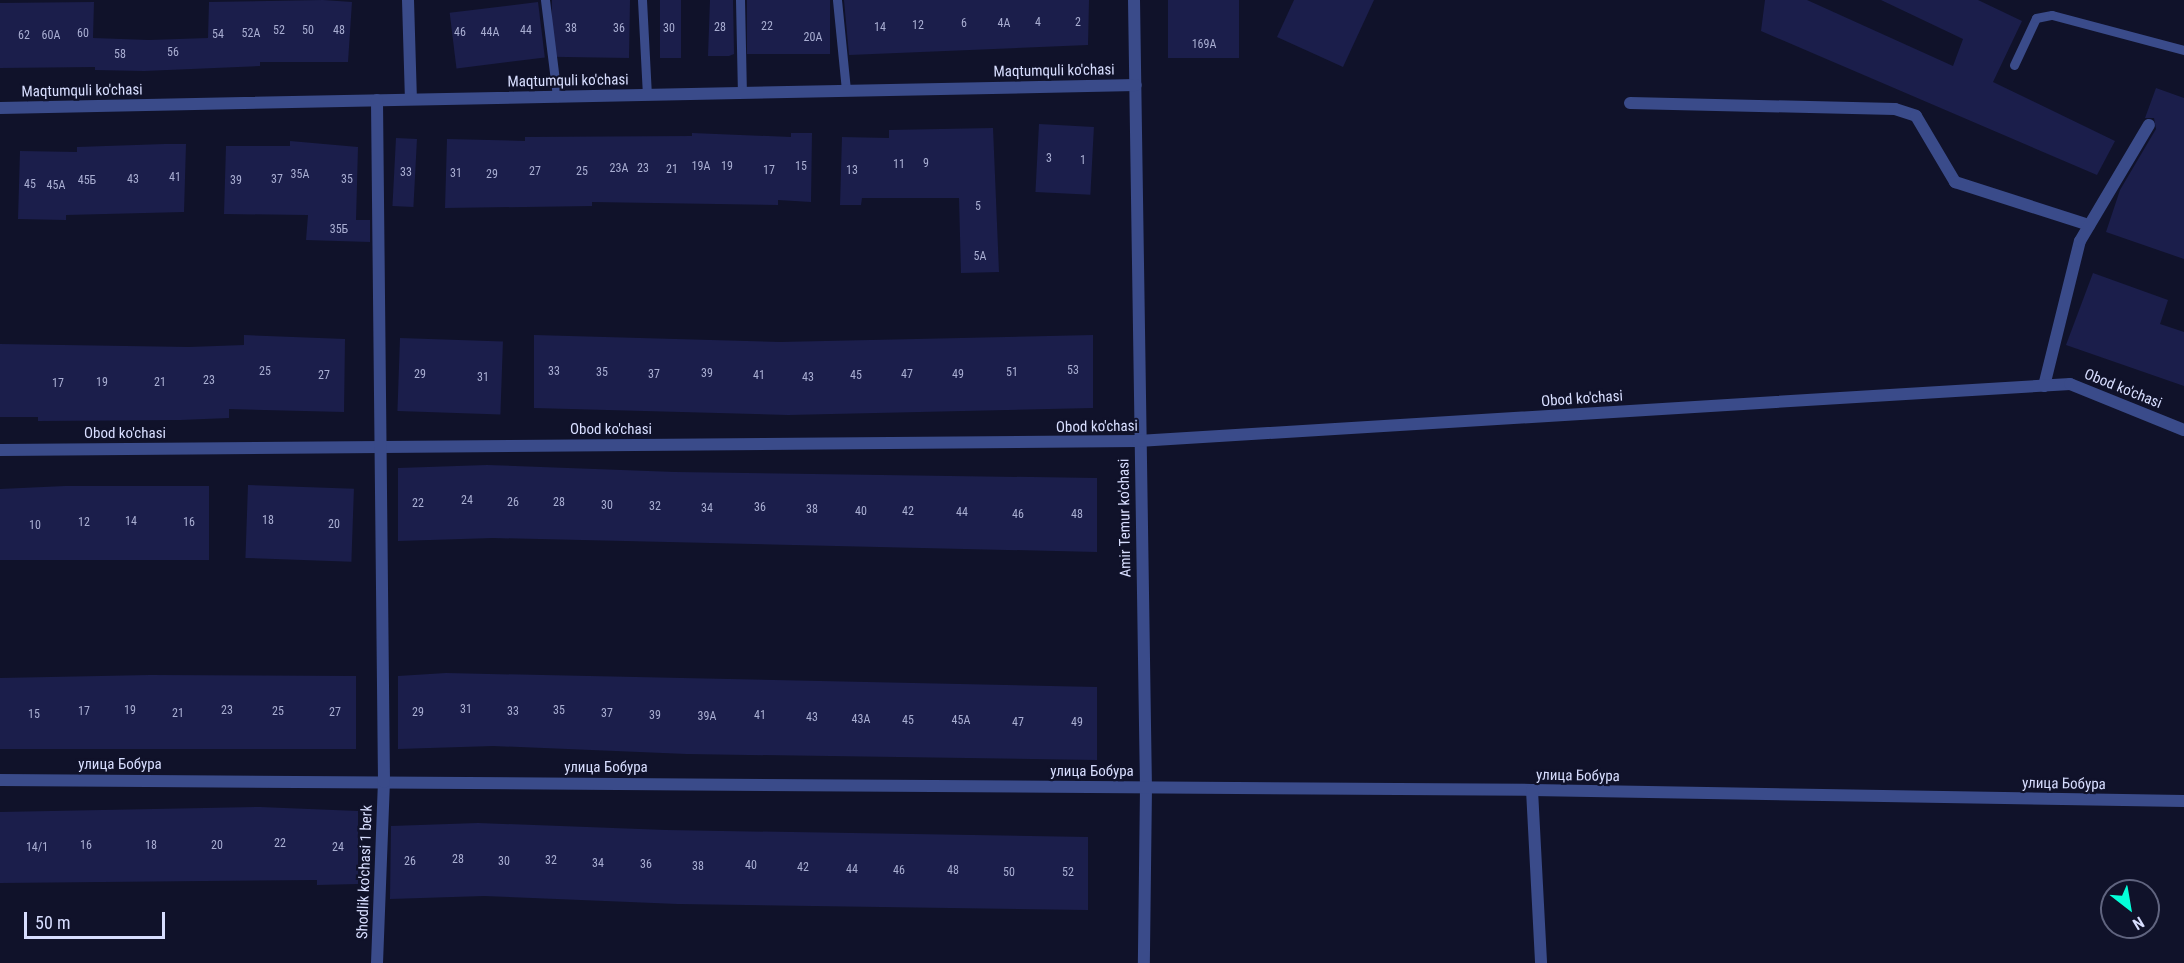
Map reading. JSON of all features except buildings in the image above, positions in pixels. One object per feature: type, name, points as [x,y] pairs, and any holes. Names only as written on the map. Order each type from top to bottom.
[{"type":"street","points":[[408,0],[411,99]]},
{"type":"street","name":"Amir Temur ko'chasi","points":[[1134,0],[1138,441],[1146,787],[1144,963]]},
{"type":"street","name":"Maqtumquli ko'chasi","points":[[0,108],[1136,85]]},
{"type":"street","name":"Shodlik ko'chasi 1 berk","points":[[377,100],[384,782],[377,963]]},
{"type":"street","points":[[1629,104],[1895,109],[1916,117],[1955,182],[2090,225]]},
{"type":"street","points":[[2044,386],[2080,241],[2149,125]]},
{"type":"street","name":"Obod ko'chasi","points":[[0,450],[1138,441],[2070,384],[2184,430]]},
{"type":"street","name":"улица Бобура","points":[[0,780],[1532,790],[2184,801]]},
{"type":"street","points":[[1532,790],[1541,963]]},
{"type":"lane","points":[[545,0],[557,97]]},
{"type":"lane","points":[[642,0],[647,94]]},
{"type":"lane","points":[[740,0],[742,92]]},
{"type":"lane","points":[[837,0],[846,90]]},
{"type":"lane","points":[[2014,65],[2036,18],[2052,15],[2184,50]]}]
